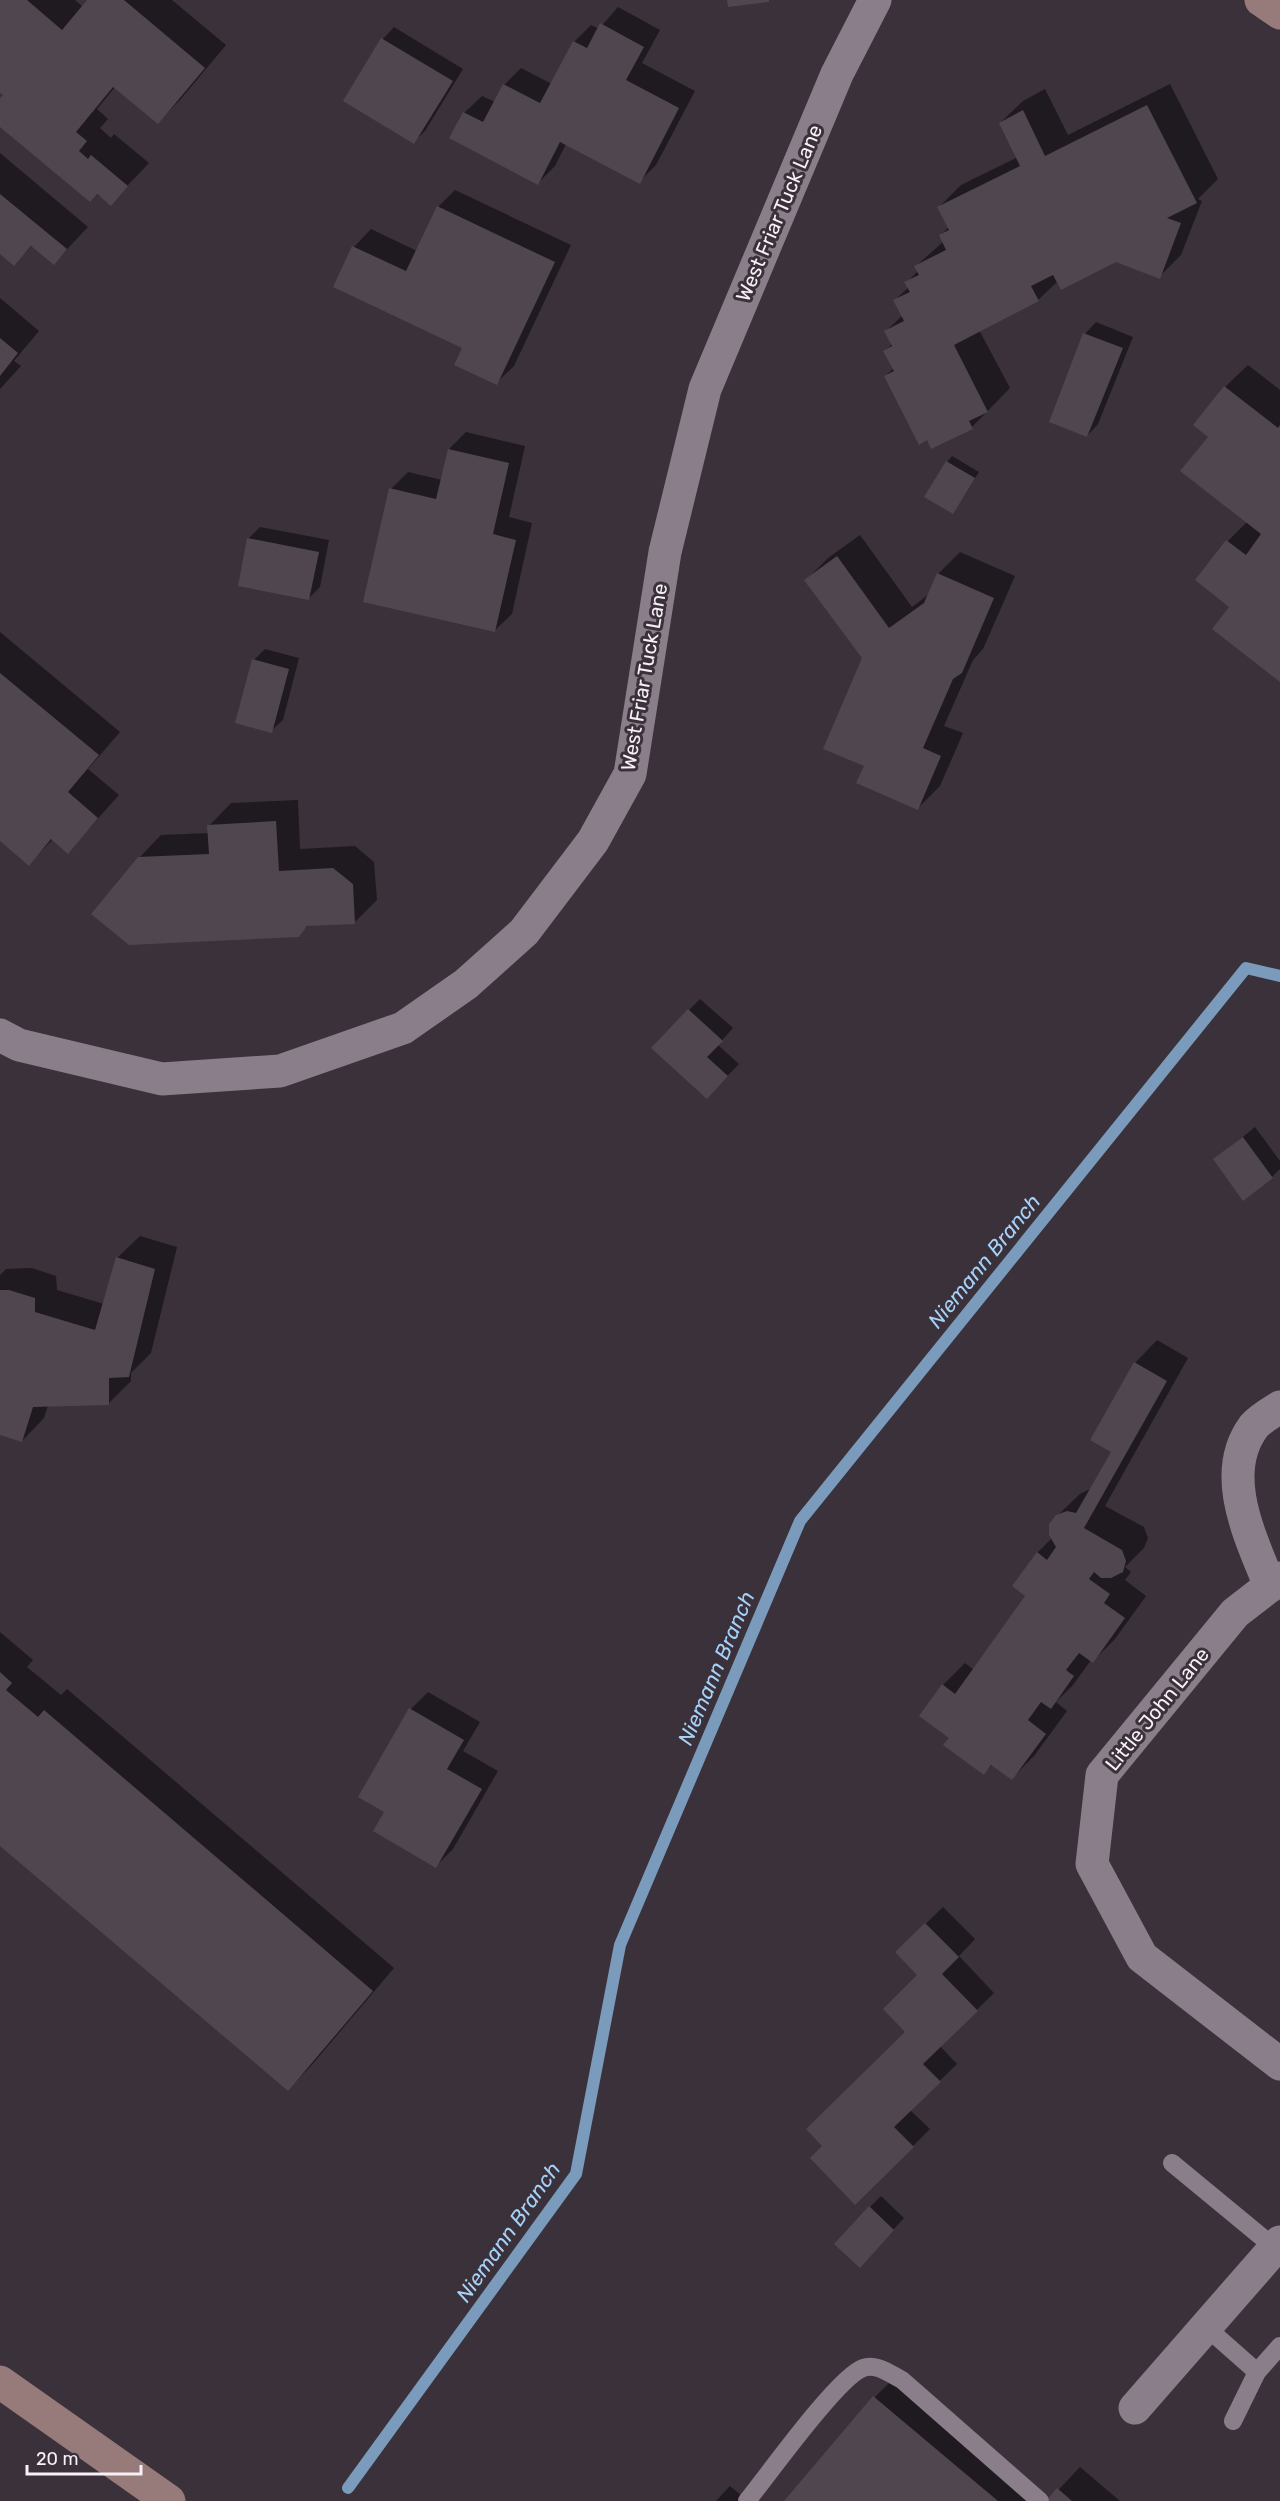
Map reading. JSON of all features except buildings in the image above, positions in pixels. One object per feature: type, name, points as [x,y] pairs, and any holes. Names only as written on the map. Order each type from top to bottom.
[{"type":"main road","points":[[1261,0],[1280,13]]},
{"type":"main road","points":[[0,2382],[169,2501]]},
{"type":"street","name":"West Friar Tuck Lane","points":[[0,1035],[19,1045],[162,1079],[280,1071],[403,1028],[466,984],[524,932],[593,841],[630,774],[665,552],[705,389],[837,74],[875,0]]},
{"type":"street","name":"Little John Lane","points":[[1280,1407],[1254,1426],[1238,1459],[1241,1510],[1275,1582],[1234,1613],[1102,1775],[1092,1864],[1143,1957],[1280,2064]]},
{"type":"street","points":[[1135,2408],[1277,2245]]},
{"type":"lane","points":[[1172,2163],[1277,2245]]},
{"type":"lane","points":[[1206,2327],[1257,2372]]},
{"type":"lane","points":[[1233,2421],[1257,2372],[1280,2346]]},
{"type":"lane","points":[[747,2501],[840,2385],[863,2368],[878,2368],[902,2380],[1040,2501]]},
{"type":"waterway","name":"Niemann Branch","points":[[348,2488],[576,2174],[620,1945],[800,1521],[1246,968],[1280,976]]}]
